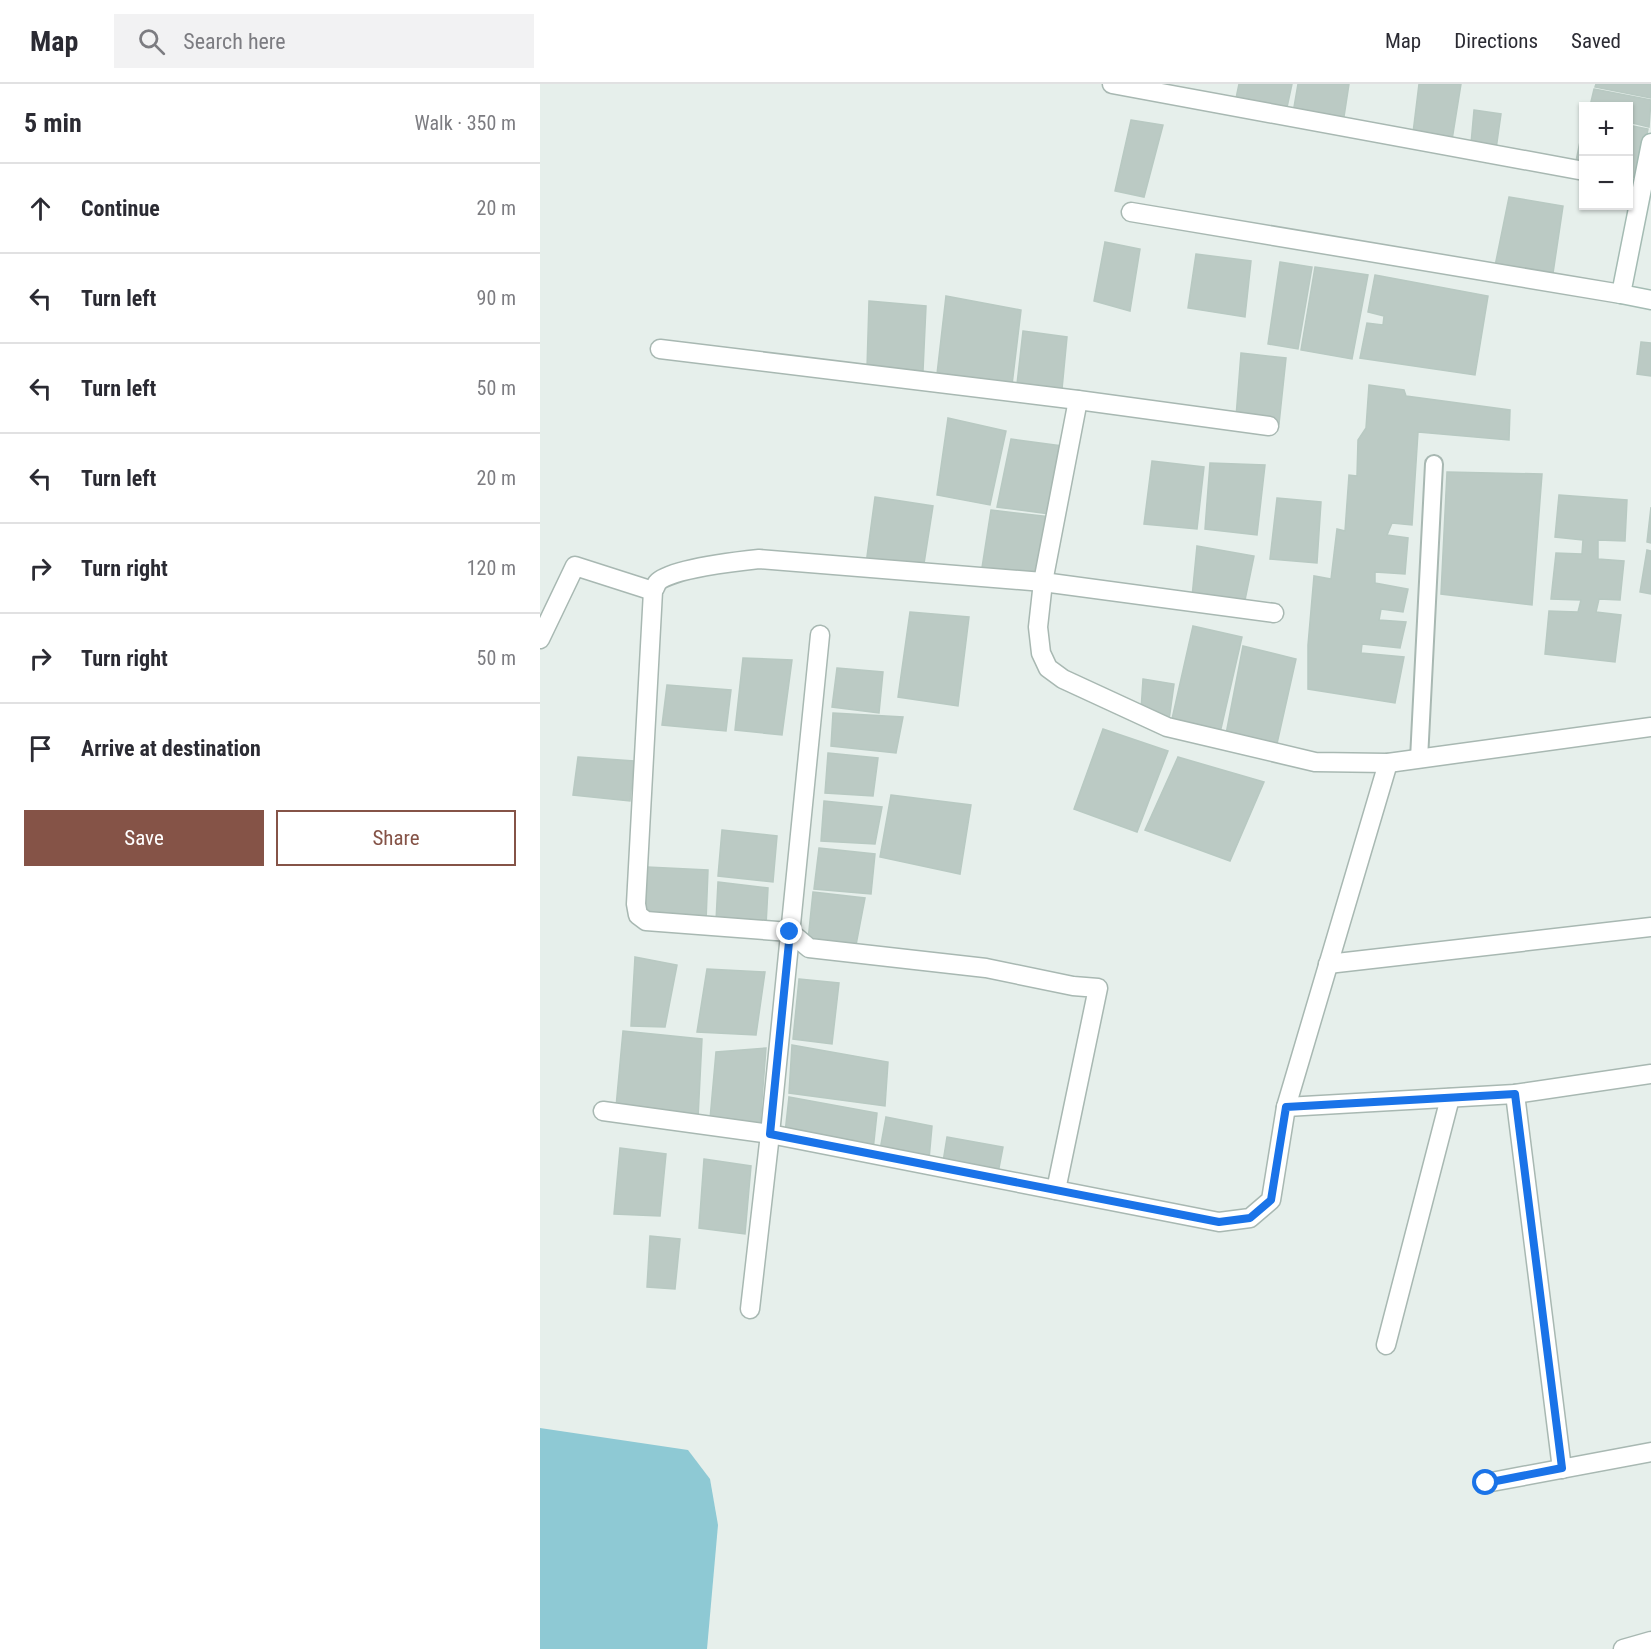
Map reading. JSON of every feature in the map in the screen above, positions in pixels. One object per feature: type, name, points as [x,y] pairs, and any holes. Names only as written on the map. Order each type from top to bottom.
[{"type":"street","points":[[1112,84],[1579,170]]},
{"type":"street","points":[[1621,294],[1641,182],[1651,143]]},
{"type":"street","points":[[1131,212],[1651,300]]},
{"type":"street","points":[[660,349],[1078,400],[1269,426]]},
{"type":"street","points":[[1078,400],[1043,582],[1038,627],[1041,653],[1048,668],[1063,679],[1167,727],[1315,762],[1388,763],[1651,727]]},
{"type":"street","points":[[1056,1190],[1098,988],[1073,986],[986,968],[809,948],[790,932],[646,921],[638,915],[636,904],[653,591],[657,583],[665,577],[715,565],[759,559],[1043,582],[1274,613]]},
{"type":"street","points":[[540,639],[575,566],[653,591]]},
{"type":"street","points":[[750,1309],[770,1134],[820,635]]},
{"type":"street","points":[[603,1111],[770,1134],[1219,1222],[1250,1218],[1271,1200],[1286,1107],[1388,763]]},
{"type":"street","points":[[1328,964],[1651,927]]},
{"type":"street","points":[[1286,1107],[1515,1094],[1651,1074]]},
{"type":"street","points":[[1515,1094],[1562,1468]]},
{"type":"street","points":[[1386,1345],[1450,1098]]},
{"type":"street","points":[[1486,1483],[1651,1452]]},
{"type":"street","points":[[1623,1649],[1651,1641]]},
{"type":"lane","points":[[1419,759],[1434,464]]},
{"type":"water","points":[[540,1428],[688,1450],[710,1479],[718,1525],[707,1649],[540,1649]]},
{"type":"building","points":[[1239,84],[1292,84],[1286,112],[1235,103]]},
{"type":"building","points":[[1298,84],[1349,84],[1343,123],[1293,113]]},
{"type":"building","points":[[1419,84],[1461,84],[1452,140],[1413,133]]},
{"type":"building","points":[[1596,84],[1651,84],[1651,98],[1595,87]]},
{"type":"building","points":[[1594,89],[1651,100],[1649,127],[1633,123],[1633,102],[1591,102]]},
{"type":"building","points":[[1474,110],[1501,114],[1496,149],[1471,144]]},
{"type":"building","points":[[1131,120],[1163,125],[1144,197],[1115,191]]},
{"type":"building","points":[[1633,126],[1648,129],[1638,178],[1633,177]]},
{"type":"building","points":[[1579,146],[1579,166],[1575,166]]},
{"type":"building","points":[[1509,197],[1563,206],[1552,280],[1494,271]]},
{"type":"building","points":[[1105,242],[1140,249],[1130,311],[1094,301]]},
{"type":"building","points":[[1196,254],[1251,261],[1245,317],[1188,308]]},
{"type":"building","points":[[1280,262],[1312,267],[1298,349],[1268,344]]},
{"type":"building","points":[[1315,267],[1368,275],[1352,359],[1301,350]]},
{"type":"building","points":[[1375,275],[1488,296],[1475,375],[1360,358],[1367,323],[1383,325],[1384,316],[1368,312]]},
{"type":"building","points":[[946,296],[1021,310],[1012,385],[937,374]]},
{"type":"building","points":[[869,301],[926,306],[923,371],[867,368]]},
{"type":"building","points":[[1023,331],[1067,337],[1062,389],[1017,384]]},
{"type":"building","points":[[1641,342],[1651,343],[1651,376],[1637,374]]},
{"type":"building","points":[[1241,353],[1286,358],[1279,424],[1236,417]]},
{"type":"building","points":[[1369,385],[1404,390],[1406,396],[1510,410],[1509,440],[1418,432],[1412,525],[1392,523],[1387,535],[1408,538],[1405,574],[1375,572],[1375,583],[1408,589],[1403,612],[1381,609],[1379,620],[1406,622],[1400,648],[1362,644],[1361,653],[1404,657],[1395,703],[1308,689],[1308,645],[1314,576],[1331,579],[1337,529],[1345,531],[1349,475],[1357,476],[1358,440],[1366,428]]},
{"type":"building","points":[[948,418],[1006,431],[990,505],[937,495]]},
{"type":"building","points":[[1011,439],[1062,446],[1049,514],[997,507]]},
{"type":"building","points":[[1152,461],[1204,467],[1197,529],[1144,524]]},
{"type":"building","points":[[1210,463],[1265,465],[1257,535],[1205,529]]},
{"type":"building","points":[[1447,472],[1542,474],[1532,605],[1441,594]]},
{"type":"building","points":[[1559,495],[1627,500],[1625,541],[1598,540],[1598,559],[1624,561],[1620,600],[1599,599],[1596,612],[1621,615],[1615,662],[1545,654],[1549,611],[1578,612],[1581,600],[1551,599],[1556,553],[1582,554],[1583,540],[1555,537]]},
{"type":"building","points":[[875,497],[933,506],[923,570],[866,564]]},
{"type":"building","points":[[1277,498],[1321,502],[1317,563],[1270,559]]},
{"type":"building","points":[[1651,507],[1651,543],[1647,542]]},
{"type":"building","points":[[991,510],[1051,517],[1039,579],[981,574]]},
{"type":"building","points":[[1197,546],[1254,556],[1244,605],[1192,597]]},
{"type":"building","points":[[1647,550],[1651,551],[1651,594],[1640,592]]},
{"type":"building","points":[[910,612],[969,617],[958,706],[898,697]]},
{"type":"building","points":[[1193,626],[1242,637],[1220,733],[1172,719]]},
{"type":"building","points":[[1243,646],[1296,659],[1276,748],[1226,734]]},
{"type":"building","points":[[743,658],[792,660],[782,735],[735,730]]},
{"type":"building","points":[[837,668],[883,672],[879,713],[832,707]]},
{"type":"building","points":[[1143,679],[1174,684],[1169,720],[1141,711]]},
{"type":"building","points":[[667,685],[731,690],[726,731],[662,725]]},
{"type":"building","points":[[833,713],[903,717],[896,753],[831,746]]},
{"type":"building","points":[[1103,729],[1168,751],[1137,832],[1074,809]]},
{"type":"building","points":[[828,753],[878,758],[873,796],[825,793]]},
{"type":"building","points":[[578,757],[634,761],[630,801],[573,795]]},
{"type":"building","points":[[1178,757],[1264,782],[1230,861],[1145,830]]},
{"type":"building","points":[[891,795],[971,805],[960,874],[880,857]]},
{"type":"building","points":[[824,801],[882,807],[875,844],[821,841]]},
{"type":"building","points":[[722,830],[777,836],[773,882],[718,876]]},
{"type":"building","points":[[819,848],[875,854],[871,894],[814,889]]},
{"type":"building","points":[[647,867],[708,870],[706,921],[644,916]]},
{"type":"building","points":[[718,882],[768,888],[766,925],[716,921]]},
{"type":"building","points":[[813,892],[865,898],[856,945],[808,940]]},
{"type":"building","points":[[635,957],[677,965],[665,1027],[631,1026]]},
{"type":"building","points":[[707,969],[765,972],[756,1035],[697,1032]]},
{"type":"building","points":[[799,979],[839,983],[832,1044],[793,1039]]},
{"type":"building","points":[[623,1031],[702,1039],[698,1118],[616,1107]]},
{"type":"building","points":[[792,1045],[888,1062],[885,1106],[789,1093]]},
{"type":"building","points":[[766,1048],[760,1126],[710,1119],[716,1052]]},
{"type":"building","points":[[789,1097],[877,1113],[873,1150],[785,1133]]},
{"type":"building","points":[[886,1117],[932,1126],[929,1159],[880,1150]]},
{"type":"building","points":[[947,1137],[1003,1147],[998,1173],[943,1162]]},
{"type":"building","points":[[620,1148],[666,1154],[660,1216],[614,1214]]},
{"type":"building","points":[[704,1159],[751,1166],[745,1234],[699,1228]]},
{"type":"building","points":[[650,1236],[680,1239],[675,1289],[647,1287]]},
{"type":"route","points":[[790,932],[770,1134],[1219,1222],[1250,1218],[1271,1200],[1286,1107],[1515,1094],[1562,1468],[1486,1483]]}]
